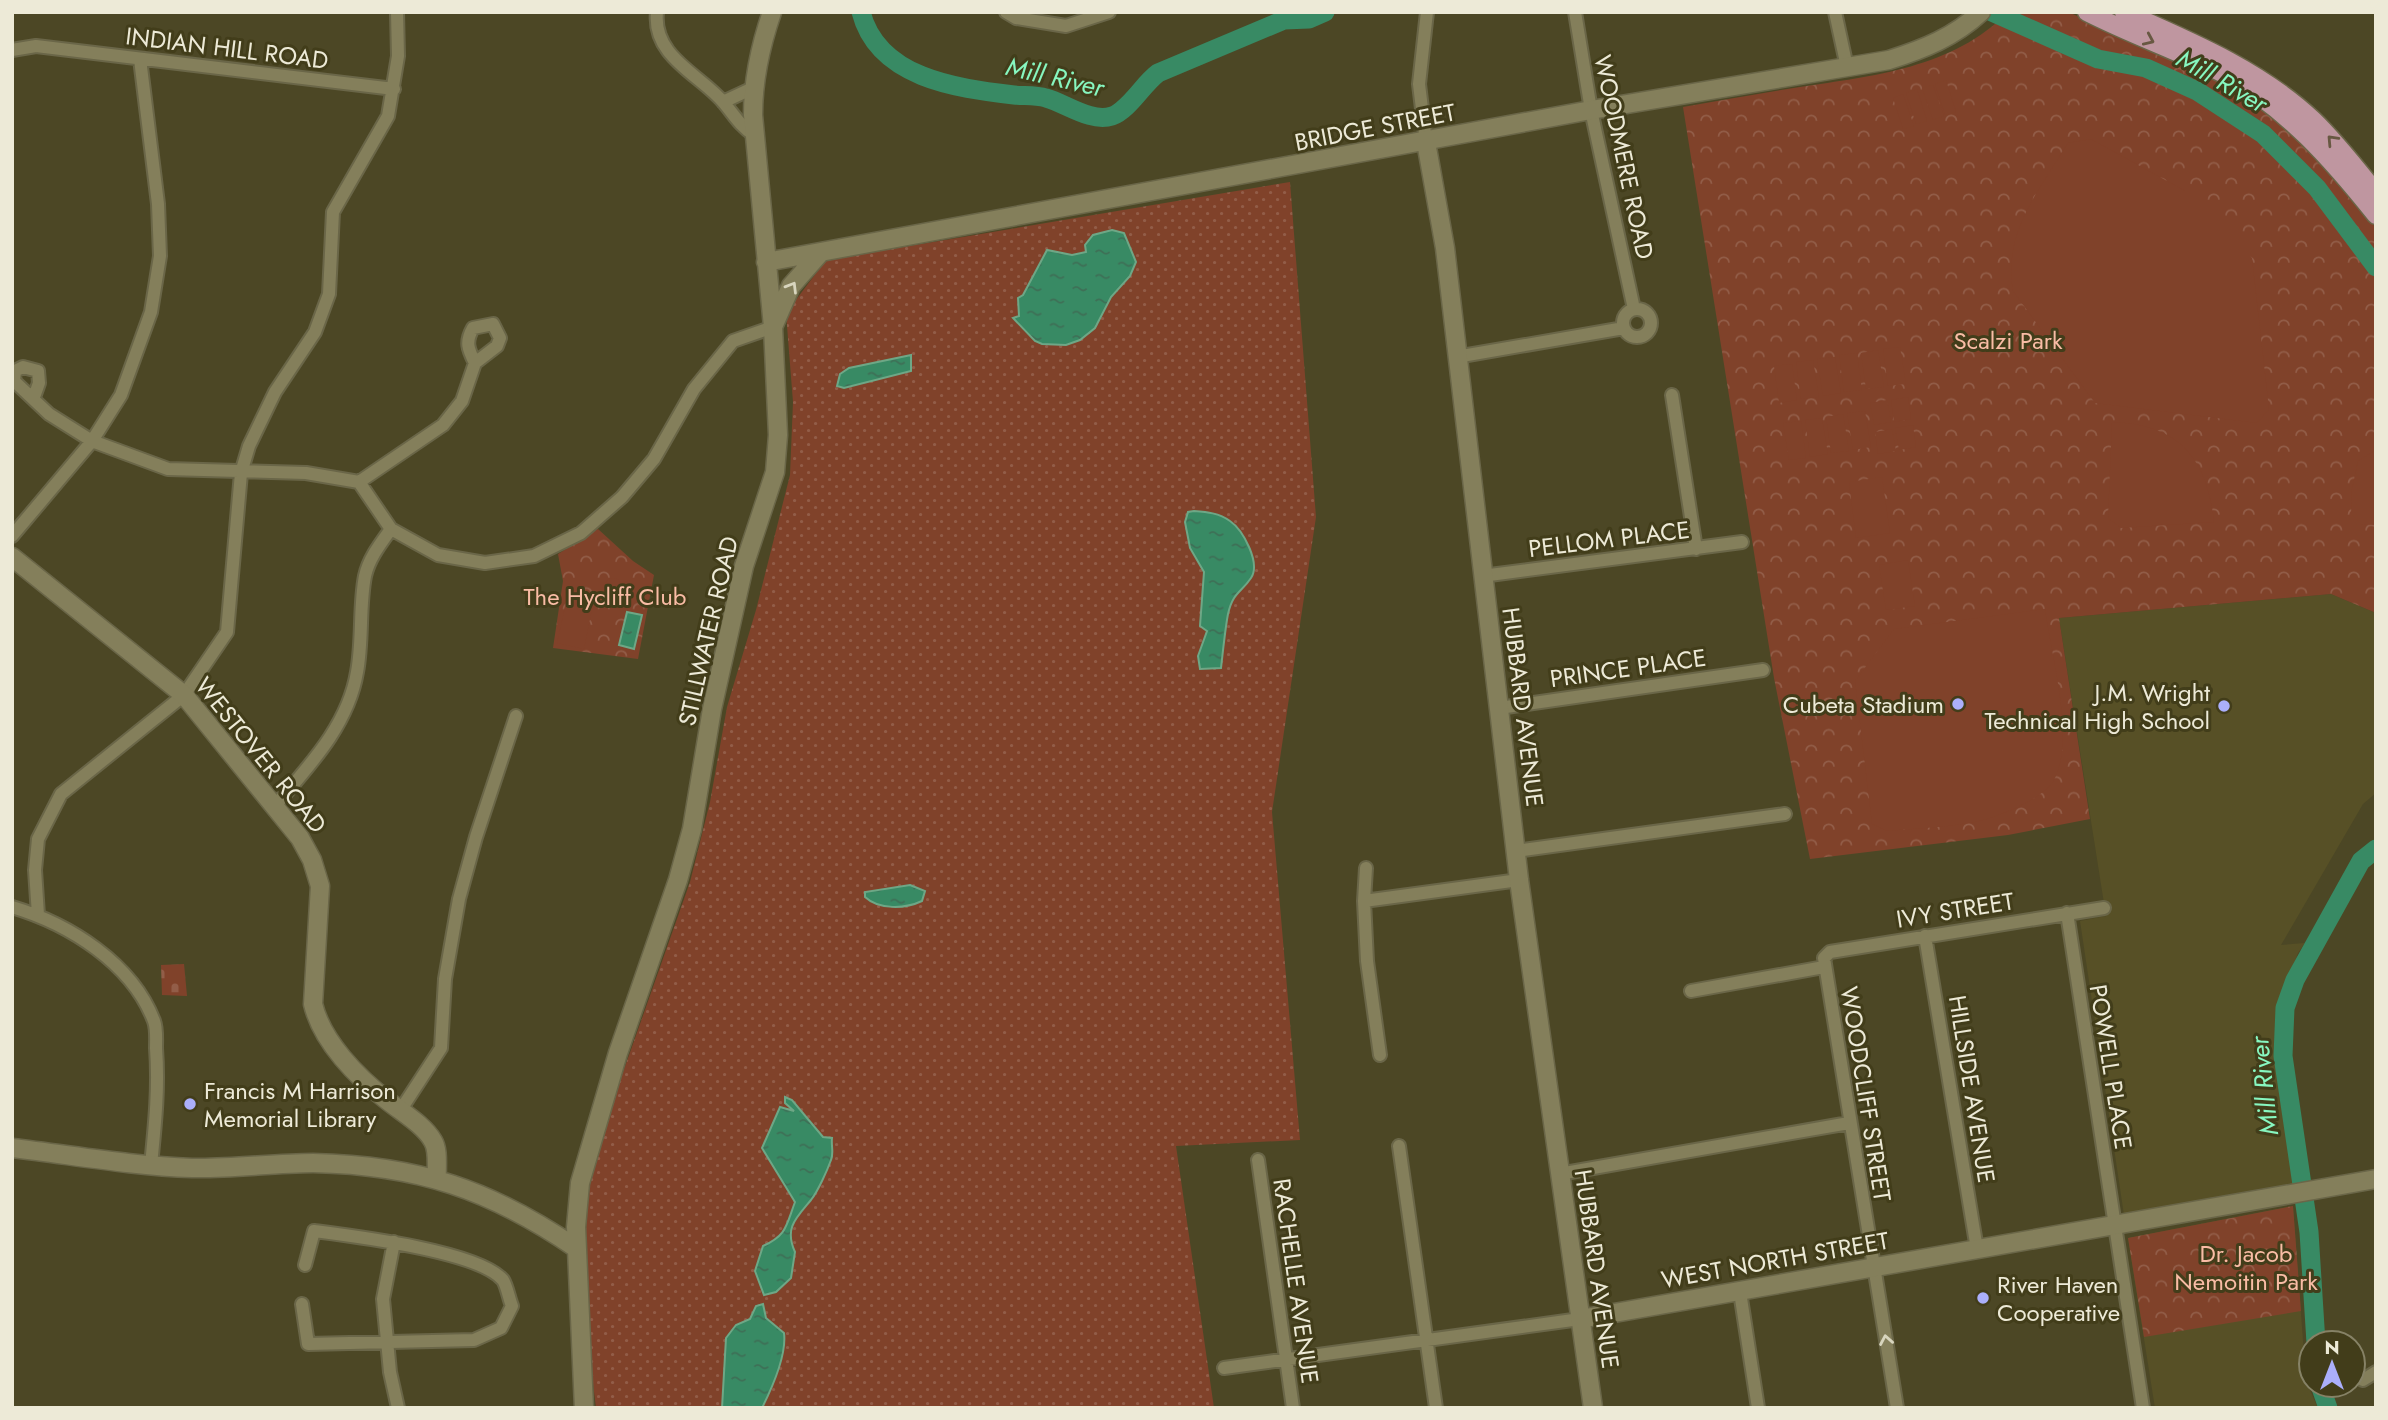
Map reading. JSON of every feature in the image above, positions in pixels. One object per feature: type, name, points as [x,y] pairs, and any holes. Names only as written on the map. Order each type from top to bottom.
[{"type":"main road","name":"STILLWATER ROAD","points":[[584,1408],[576,1248],[580,1183],[593,1133],[678,880],[692,829],[712,709],[741,578],[775,472],[778,435],[773,327],[754,135],[753,89],[761,43],[772,12]]},
{"type":"main road","name":"BRIDGE STREET","points":[[766,262],[1591,110],[1900,57],[1960,32],[1981,12]]},
{"type":"main road","points":[[2087,12],[2226,75],[2270,105],[2306,134],[2376,215]]},
{"type":"main road","points":[[2127,13],[2237,65],[2274,89],[2312,119],[2376,193]]},
{"type":"main road","name":"HUBBARD AVENUE","points":[[1426,142],[1445,248],[1519,880],[1593,1408]]},
{"type":"main road","points":[[773,327],[791,286],[821,252]]},
{"type":"main road","name":"WESTOVER ROAD","points":[[12,557],[184,695],[300,838],[312,859],[320,886],[313,1004],[317,1021],[341,1054],[435,1144],[437,1179]]},
{"type":"main road","points":[[12,1148],[151,1165],[346,1165],[437,1179],[509,1206],[576,1248]]},
{"type":"main road","name":"WEST NORTH STREET","points":[[1580,1319],[2376,1179]]},
{"type":"street","points":[[38,915],[35,870],[38,839],[61,794],[184,695],[226,632],[241,473],[249,446],[275,392],[315,332],[329,294],[333,212],[388,116],[398,55],[397,12]]},
{"type":"street","points":[[657,12],[660,36],[668,51],[689,75],[723,102],[741,126],[754,135]]},
{"type":"street","points":[[1006,12],[1016,18],[1066,26],[1109,12]]},
{"type":"street","name":"HUBBARD AVENUE","points":[[1426,142],[1419,84],[1427,12]]},
{"type":"street","name":"WOODMERE ROAD","points":[[1456,356],[1623,328],[1629,335],[1638,337],[1650,329],[1648,314],[1634,309],[1591,110],[1575,12]]},
{"type":"street","points":[[1835,12],[1847,66]]},
{"type":"street","name":"INDIAN HILL ROAD","points":[[12,50],[36,46],[394,89]]},
{"type":"street","points":[[12,536],[92,441],[121,396],[151,312],[160,256],[158,204],[140,59]]},
{"type":"street","points":[[723,102],[753,89]]},
{"type":"street","points":[[1623,328],[1625,316],[1634,309]]},
{"type":"street","points":[[359,482],[391,529],[438,555],[485,563],[534,556],[581,533],[622,498],[654,459],[694,389],[733,341],[773,327]]},
{"type":"street","points":[[34,397],[49,414],[92,441],[168,469],[306,473],[359,482],[443,425],[462,401],[475,363]]},
{"type":"street","points":[[1672,395],[1696,549]]},
{"type":"street","points":[[274,807],[328,742],[351,697],[357,672],[366,575],[373,556],[391,529]]},
{"type":"street","name":"PELLOM PLACE","points":[[1482,576],[1742,542]]},
{"type":"street","name":"PRINCE PLACE","points":[[1499,708],[1763,670]]},
{"type":"street","points":[[400,1111],[440,1048],[445,979],[459,899],[476,836],[516,716]]},
{"type":"street","points":[[1516,851],[1785,814]]},
{"type":"street","points":[[1366,868],[1364,901],[1367,961],[1380,1055]]},
{"type":"street","points":[[1364,901],[1519,880]]},
{"type":"street","points":[[12,907],[38,915],[80,936],[111,960],[144,1003],[155,1023],[159,1092],[151,1165]]},
{"type":"street","name":"IVY STREET","points":[[1824,967],[1824,958],[1830,952],[2104,908]]},
{"type":"street","name":"POWELL PLACE","points":[[2067,913],[2143,1408]]},
{"type":"street","name":"HILLSIDE AVENUE","points":[[1925,936],[1977,1249]]},
{"type":"street","points":[[1691,991],[1824,967]]},
{"type":"street","name":"WOODCLIFF STREET","points":[[1824,967],[1897,1408]]},
{"type":"street","points":[[1559,1174],[1849,1124]]},
{"type":"street","points":[[1399,1146],[1436,1408]]},
{"type":"street","name":"RACHELLE AVENUE","points":[[1258,1160],[1293,1408]]},
{"type":"street","points":[[302,1304],[308,1344],[474,1340],[500,1328],[512,1306],[503,1280],[475,1264],[394,1242],[314,1231],[305,1265]]},
{"type":"street","points":[[394,1242],[383,1299],[386,1343],[398,1408]]},
{"type":"street","points":[[1740,1292],[1758,1408]]},
{"type":"street","name":"WEST NORTH STREET","points":[[1224,1368],[1580,1319]]},
{"type":"shaded area","name":"J.M. Wright Technical High School","points":[[2331,594],[2376,613],[2376,793],[2363,804],[2281,945],[2305,943],[2298,953],[2277,1009],[2275,1042],[2296,1184],[2124,1215],[2080,921],[2106,916],[2059,618]]},
{"type":"shaded area","points":[[2293,1206],[2302,1329],[2297,1329],[2297,1399],[2314,1399],[2318,1408],[2155,1408],[2128,1238]]},
{"type":"green space","name":"Scalzi Park","points":[[2008,12],[2068,12],[2219,77],[2257,101],[2331,167],[2376,224],[2376,613],[2331,594],[2059,618],[2090,819],[2008,835],[1810,859],[1774,678],[1683,107],[1856,79],[1911,66],[1963,46]]},
{"type":"green space","points":[[1946,80],[1956,112],[1945,115],[1935,84]]},
{"type":"green space","points":[[1933,85],[1944,116],[1933,120],[1922,88]]},
{"type":"green space","points":[[1917,89],[1927,121],[1916,124],[1906,93]]},
{"type":"green space","points":[[1903,94],[1914,126],[1903,129],[1893,98]]},
{"type":"green space","points":[[2091,139],[2185,191],[2252,258],[2269,409],[2257,423],[2095,403],[2013,291],[2013,250],[2026,213],[2068,143]]},
{"type":"green space","points":[[1290,182],[1316,517],[1272,812],[1300,1140],[1176,1146],[1214,1408],[596,1408],[586,1286],[586,1224],[591,1163],[690,882],[710,802],[727,707],[756,610],[790,475],[793,402],[786,313],[826,260]]},
{"type":"green space","points":[[1900,347],[1906,384],[1888,386],[1883,349]]},
{"type":"green space","points":[[1878,350],[1884,387],[1866,389],[1861,353]]},
{"type":"green space","points":[[1857,353],[1862,390],[1844,392],[1839,355]]},
{"type":"green space","points":[[1835,357],[1841,393],[1823,396],[1817,359]]},
{"type":"green space","points":[[1813,360],[1819,397],[1801,399],[1796,362]]},
{"type":"green space","points":[[1792,364],[1797,400],[1779,403],[1774,366]]},
{"type":"green space","points":[[1908,397],[1911,419],[1894,422],[1891,400]]},
{"type":"green space","points":[[1887,400],[1891,422],[1874,425],[1870,403]]},
{"type":"green space","points":[[1865,411],[1871,447],[1853,450],[1847,413]]},
{"type":"green space","points":[[1843,414],[1849,451],[1831,453],[1826,417]]},
{"type":"green space","points":[[1822,418],[1828,454],[1810,457],[1805,420]]},
{"type":"green space","points":[[1801,421],[1806,458],[1789,460],[1783,423]]},
{"type":"green space","points":[[2112,422],[2155,429],[2186,449],[2205,480],[2214,522],[2121,528],[2108,518]]},
{"type":"green space","points":[[1913,425],[1916,447],[1899,450],[1895,428]]},
{"type":"green space","points":[[1892,429],[1896,451],[1878,454],[1875,432]]},
{"type":"green space","points":[[2376,450],[2376,525],[2361,524],[2351,514],[2352,489],[2358,461]]},
{"type":"green space","points":[[1882,477],[1890,533],[1856,538],[1849,482]]},
{"type":"green space","name":"The Hycliff Club","points":[[598,529],[633,561],[654,575],[638,659],[553,648],[563,581],[558,554]]},
{"type":"green space","points":[[1908,560],[1915,606],[1886,610],[1879,565]]},
{"type":"green space","points":[[613,578],[619,580],[619,592],[613,594],[607,592],[605,586],[607,580]]},
{"type":"green space","points":[[569,589],[595,594],[584,649],[557,643]]},
{"type":"green space","name":"Cubeta Stadium","points":[[2045,609],[2060,695],[2063,740],[2061,761],[2050,785],[2028,802],[1982,820],[1887,831],[1872,824],[1855,681],[1894,629]]},
{"type":"green space","points":[[184,964],[187,996],[162,995],[161,965]]},
{"type":"green space","name":"Dr. Jacob Nemoitin Park","points":[[2293,1206],[2301,1311],[2144,1337],[2128,1238]]},
{"type":"water","points":[[1112,230],[1124,233],[1136,262],[1130,276],[1111,297],[1095,328],[1080,340],[1066,345],[1035,341],[1013,318],[1019,316],[1018,298],[1023,295],[1047,250],[1072,255],[1086,252],[1085,245],[1093,235]]},
{"type":"water","points":[[911,355],[911,371],[844,388],[837,386],[840,374],[849,368]]},
{"type":"water","points":[[1188,512],[1226,518],[1235,525],[1249,547],[1254,564],[1251,578],[1230,607],[1221,668],[1200,669],[1198,656],[1207,631],[1200,626],[1204,572],[1190,548],[1185,522]]},
{"type":"water","points":[[627,612],[642,615],[634,649],[619,645]]},
{"type":"water","points":[[910,885],[925,891],[922,901],[908,906],[892,907],[877,904],[865,897],[865,892]]},
{"type":"water","points":[[785,1097],[792,1100],[823,1137],[832,1138],[832,1155],[817,1192],[796,1218],[791,1230],[795,1252],[791,1278],[776,1292],[764,1295],[755,1271],[763,1246],[781,1234],[795,1202],[762,1148],[780,1107],[794,1111],[785,1103]]},
{"type":"water","points":[[763,1304],[766,1318],[784,1333],[781,1362],[774,1382],[762,1408],[722,1408],[726,1338],[736,1325],[750,1319],[756,1306]]},
{"type":"waterway","name":"Mill River","points":[[861,12],[870,34],[884,52],[922,76],[968,88],[1042,97],[1096,117],[1118,113],[1158,73],[1284,20],[1309,19],[1325,12]]},
{"type":"waterway","name":"Mill River","points":[[1992,12],[2098,59],[2146,68],[2197,91],[2263,134],[2317,188],[2376,267]]},
{"type":"waterway","name":"Mill River","points":[[2315,1329],[2309,1232],[2283,1056],[2285,1008],[2295,980],[2361,861],[2376,849]]},
{"type":"waterway","name":"Mill River","points":[[2325,1399],[2328,1408]]},
{"type":"place","name":"Cubeta Stadium","points":[[1958,704]]},
{"type":"place","name":"J.M. Wright Technical High School","points":[[2224,706]]},
{"type":"place","name":"Francis M Harrison Memorial Library","points":[[190,1104]]},
{"type":"place","name":"River Haven Cooperative","points":[[1983,1298]]}]
